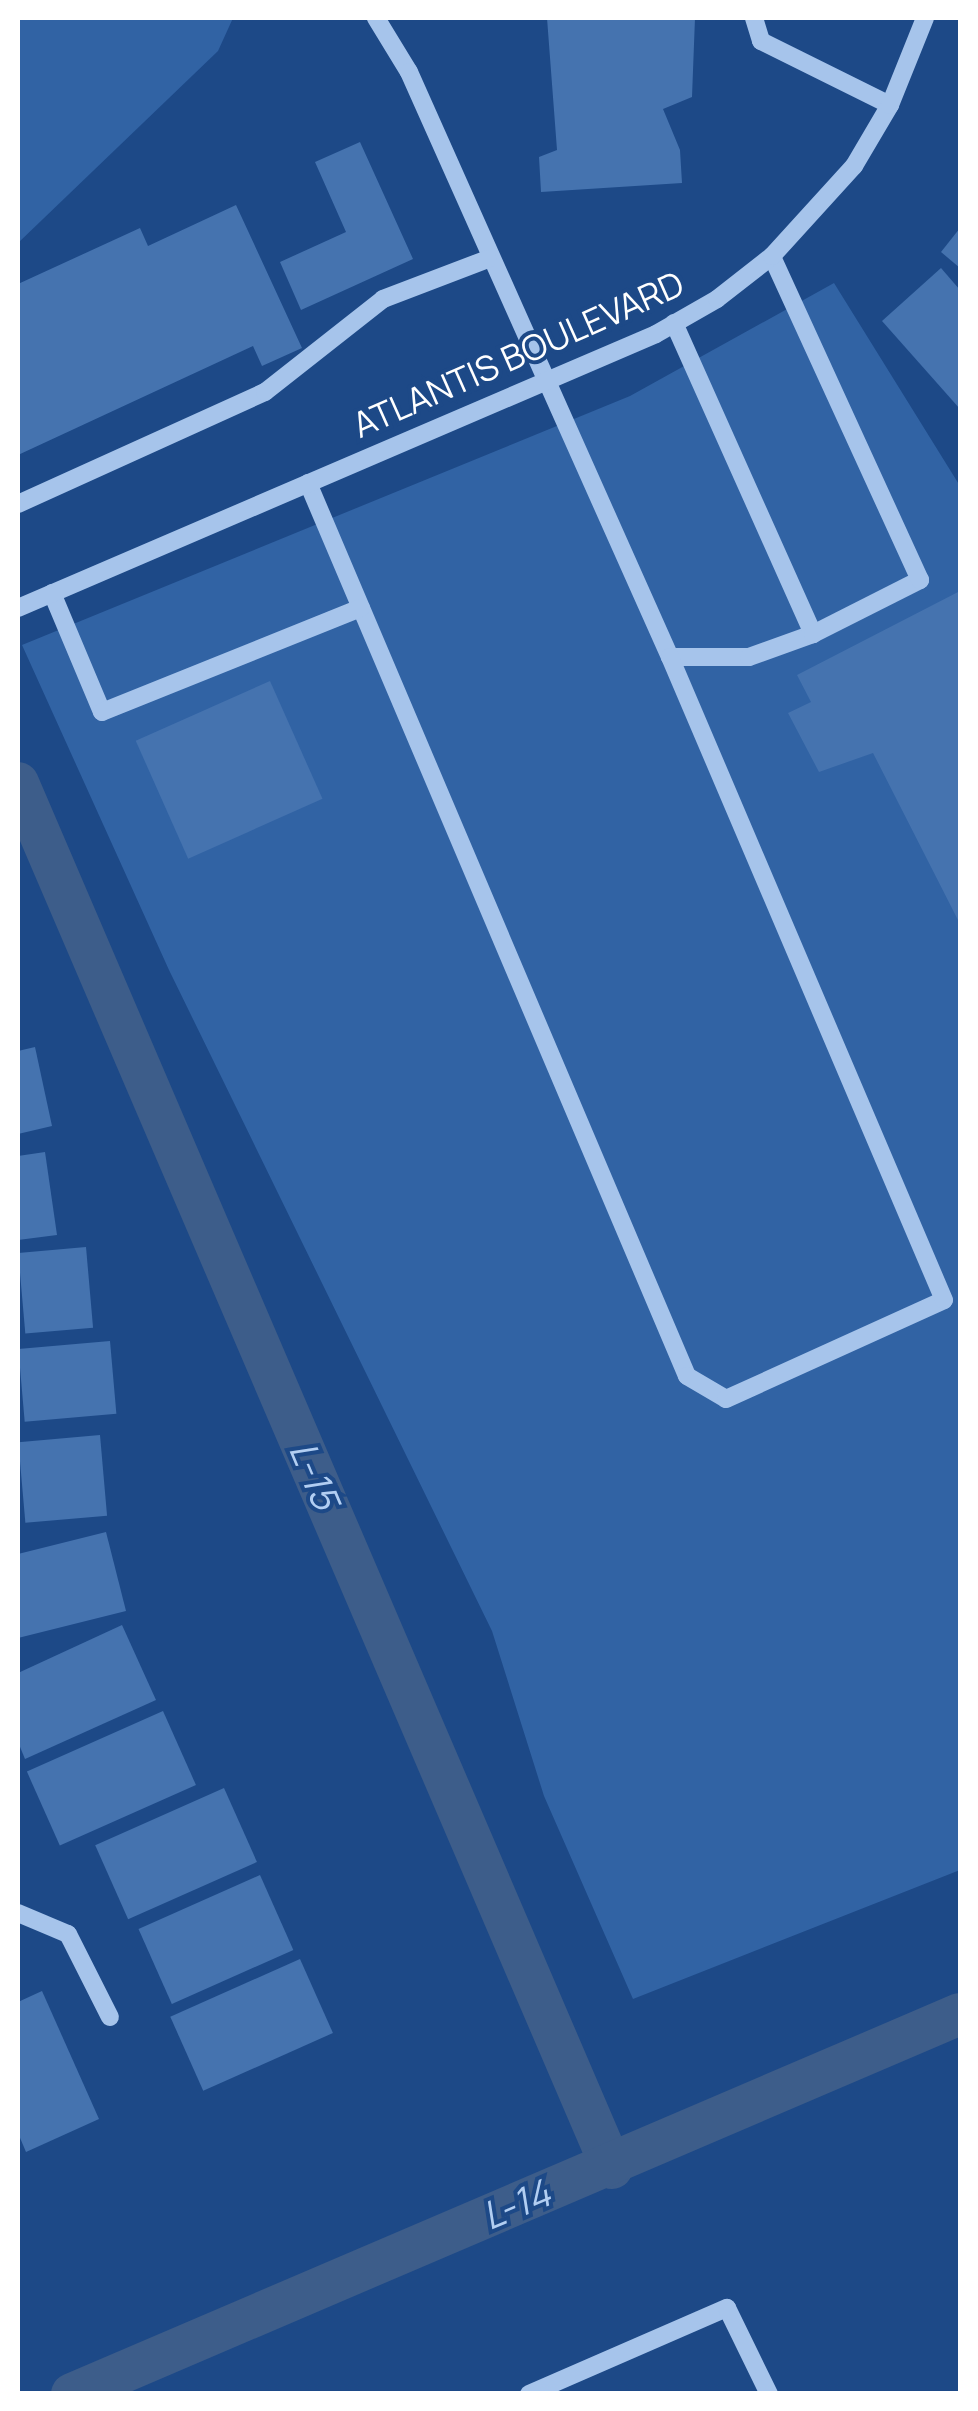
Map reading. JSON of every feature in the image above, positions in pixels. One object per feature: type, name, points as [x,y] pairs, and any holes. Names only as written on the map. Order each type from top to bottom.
[{"type":"street","points":[[308,483],[687,1376],[726,1399],[944,1300],[670,658],[541,383],[409,72],[376,18]]},
{"type":"street","points":[[754,18],[760,40],[890,105]]},
{"type":"street","name":"ATLANTIS BOULEVARD","points":[[18,607],[674,323],[772,256],[832,193],[890,105],[925,18]]},
{"type":"street","points":[[670,658],[749,657],[813,634],[920,580],[772,256]]},
{"type":"street","points":[[18,504],[265,392],[383,300],[488,259]]},
{"type":"street","points":[[674,323],[813,634]]},
{"type":"street","points":[[52,593],[102,712],[361,608]]},
{"type":"street","points":[[18,1913],[68,1934],[110,2017]]},
{"type":"street","points":[[529,2394],[727,2308],[770,2394]]},
{"type":"shaded area","points":[[18,18],[233,18],[218,51],[18,243]]},
{"type":"shaded area","points":[[834,283],[960,486],[960,1870],[633,1999],[544,1796],[492,1631],[169,970],[22,645],[630,396]]},
{"type":"building","points":[[547,18],[695,18],[692,97],[663,109],[680,150],[682,183],[541,192],[539,157],[557,150]]},
{"type":"building","points":[[360,142],[413,259],[301,310],[280,262],[346,232],[315,162]]},
{"type":"building","points":[[236,205],[302,348],[262,366],[253,346],[18,455],[18,284],[140,228],[148,246]]},
{"type":"building","points":[[960,228],[960,268],[941,252]]},
{"type":"building","points":[[941,268],[960,290],[960,409],[882,321]]},
{"type":"building","points":[[960,591],[960,924],[873,753],[819,772],[788,713],[811,702],[797,675]]},
{"type":"building","points":[[270,681],[322,799],[188,859],[136,741]]},
{"type":"building","points":[[35,1047],[52,1126],[18,1134],[18,1051]]},
{"type":"building","points":[[45,1152],[57,1235],[18,1240],[18,1156]]},
{"type":"building","points":[[86,1247],[93,1328],[25,1334],[18,1253]]},
{"type":"building","points":[[110,1341],[116,1414],[25,1422],[18,1349]]},
{"type":"building","points":[[100,1435],[107,1516],[25,1523],[18,1442]]},
{"type":"building","points":[[106,1532],[126,1611],[18,1638],[18,1554]]},
{"type":"building","points":[[122,1625],[156,1700],[25,1759],[18,1742],[18,1673]]},
{"type":"building","points":[[163,1711],[196,1785],[60,1846],[27,1772]]},
{"type":"building","points":[[224,1788],[257,1862],[128,1919],[95,1845]]},
{"type":"building","points":[[260,1875],[293,1950],[172,2004],[138,1929]]},
{"type":"building","points":[[300,1959],[333,2033],[203,2091],[170,2017]]},
{"type":"building","points":[[42,1991],[99,2119],[26,2152],[18,2133],[18,2002]]},
{"type":"waterway","name":"L-15","points":[[18,783],[612,2168]]},
{"type":"waterway","name":"L-14","points":[[72,2394],[960,2014]]}]
